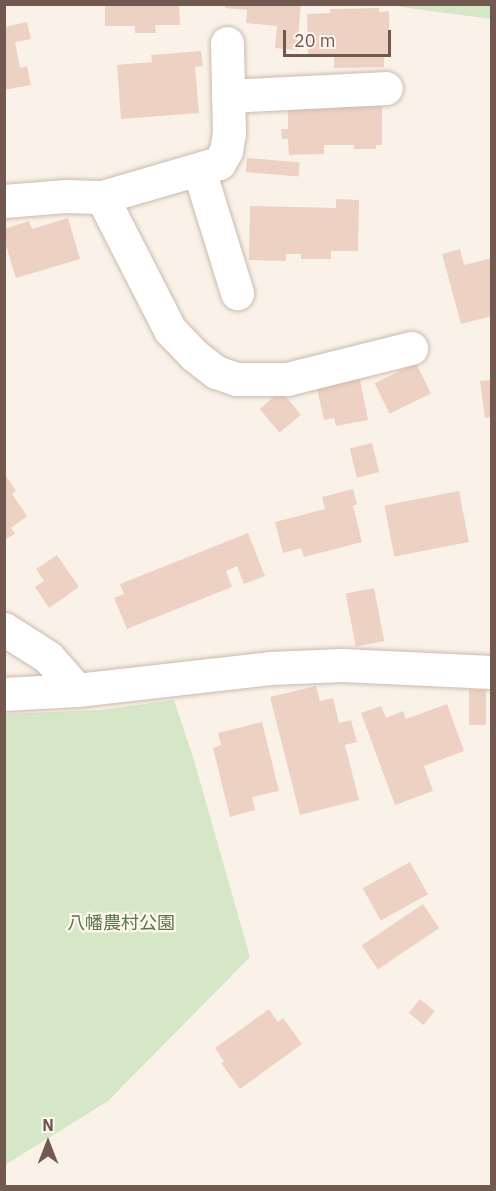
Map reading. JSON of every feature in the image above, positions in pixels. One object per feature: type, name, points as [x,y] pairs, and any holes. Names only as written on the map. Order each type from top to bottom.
[{"type":"street","points":[[4,201],[66,196],[102,197],[219,163],[226,151],[227,43]]},
{"type":"street","points":[[228,96],[386,88]]},
{"type":"street","points":[[199,170],[237,293]]},
{"type":"street","points":[[102,197],[170,330],[194,355],[216,372],[236,379],[287,379],[411,348]]},
{"type":"street","points":[[4,629],[48,657],[76,690]]},
{"type":"street","points":[[4,694],[76,690],[270,668],[342,665],[492,672]]},
{"type":"green space","points":[[391,5],[491,5],[491,19],[408,8]]},
{"type":"green space","name":"八幡農村公園","points":[[174,700],[194,760],[250,957],[108,1101],[5,1165],[5,714],[100,710]]},
{"type":"building","points":[[105,4],[179,4],[180,25],[155,25],[156,33],[135,33],[135,26],[105,26]]},
{"type":"building","points":[[226,4],[301,4],[297,50],[275,48],[277,26],[246,23],[247,10],[225,8]]},
{"type":"building","points":[[379,8],[379,12],[389,11],[390,55],[384,56],[384,67],[334,68],[334,57],[308,57],[307,14],[330,13],[330,9]]},
{"type":"building","points":[[27,22],[31,39],[15,42],[20,68],[27,66],[31,85],[4,90],[4,27]]},
{"type":"building","points":[[201,51],[203,66],[195,67],[199,113],[121,119],[117,65],[152,62],[151,55]]},
{"type":"building","points":[[382,106],[382,145],[376,145],[376,149],[354,149],[354,145],[324,145],[324,154],[289,155],[288,139],[282,139],[281,129],[288,129],[288,107]]},
{"type":"building","points":[[247,158],[300,163],[299,177],[246,172]]},
{"type":"building","points":[[336,199],[359,200],[358,251],[331,251],[331,259],[301,259],[301,254],[286,254],[286,261],[249,260],[250,206],[336,208]]},
{"type":"building","points":[[68,218],[80,259],[16,278],[4,239],[4,229],[29,221],[32,229]]},
{"type":"building","points":[[460,249],[464,265],[492,258],[492,316],[461,324],[442,254]]},
{"type":"building","points":[[416,363],[431,394],[390,414],[375,383]]},
{"type":"building","points":[[359,375],[368,420],[336,426],[334,418],[324,420],[316,384]]},
{"type":"building","points":[[492,380],[492,417],[485,418],[480,381]]},
{"type":"building","points":[[281,391],[301,415],[279,433],[260,409]]},
{"type":"building","points":[[372,443],[379,472],[357,478],[350,449]]},
{"type":"building","points":[[6,476],[16,491],[12,494],[27,516],[11,528],[15,534],[4,540]]},
{"type":"building","points":[[353,489],[357,504],[353,506],[362,542],[304,557],[301,548],[283,553],[275,522],[325,509],[322,497]]},
{"type":"building","points":[[459,491],[469,542],[394,557],[384,506]]},
{"type":"building","points":[[248,533],[265,576],[244,584],[237,566],[226,571],[232,587],[127,629],[114,598],[124,594],[120,584]]},
{"type":"building","points":[[57,555],[79,587],[49,608],[35,587],[44,581],[36,569]]},
{"type":"building","points":[[374,588],[384,641],[356,647],[346,594]]},
{"type":"building","points":[[316,686],[320,701],[333,698],[339,723],[351,720],[357,742],[345,745],[359,800],[300,815],[270,697]]},
{"type":"building","points":[[469,690],[486,690],[486,725],[469,725]]},
{"type":"building","points":[[447,704],[464,751],[424,766],[433,791],[395,805],[361,713],[381,706],[386,718],[403,711],[406,719]]},
{"type":"building","points":[[262,722],[279,791],[252,797],[255,810],[230,817],[213,748],[221,745],[218,733]]},
{"type":"building","points":[[410,862],[428,894],[381,921],[363,888]]},
{"type":"building","points":[[423,904],[439,928],[378,969],[362,945]]},
{"type":"building","points":[[420,999],[435,1011],[423,1025],[409,1013]]},
{"type":"building","points":[[269,1009],[278,1022],[283,1018],[302,1044],[240,1089],[221,1063],[224,1062],[215,1048]]}]
